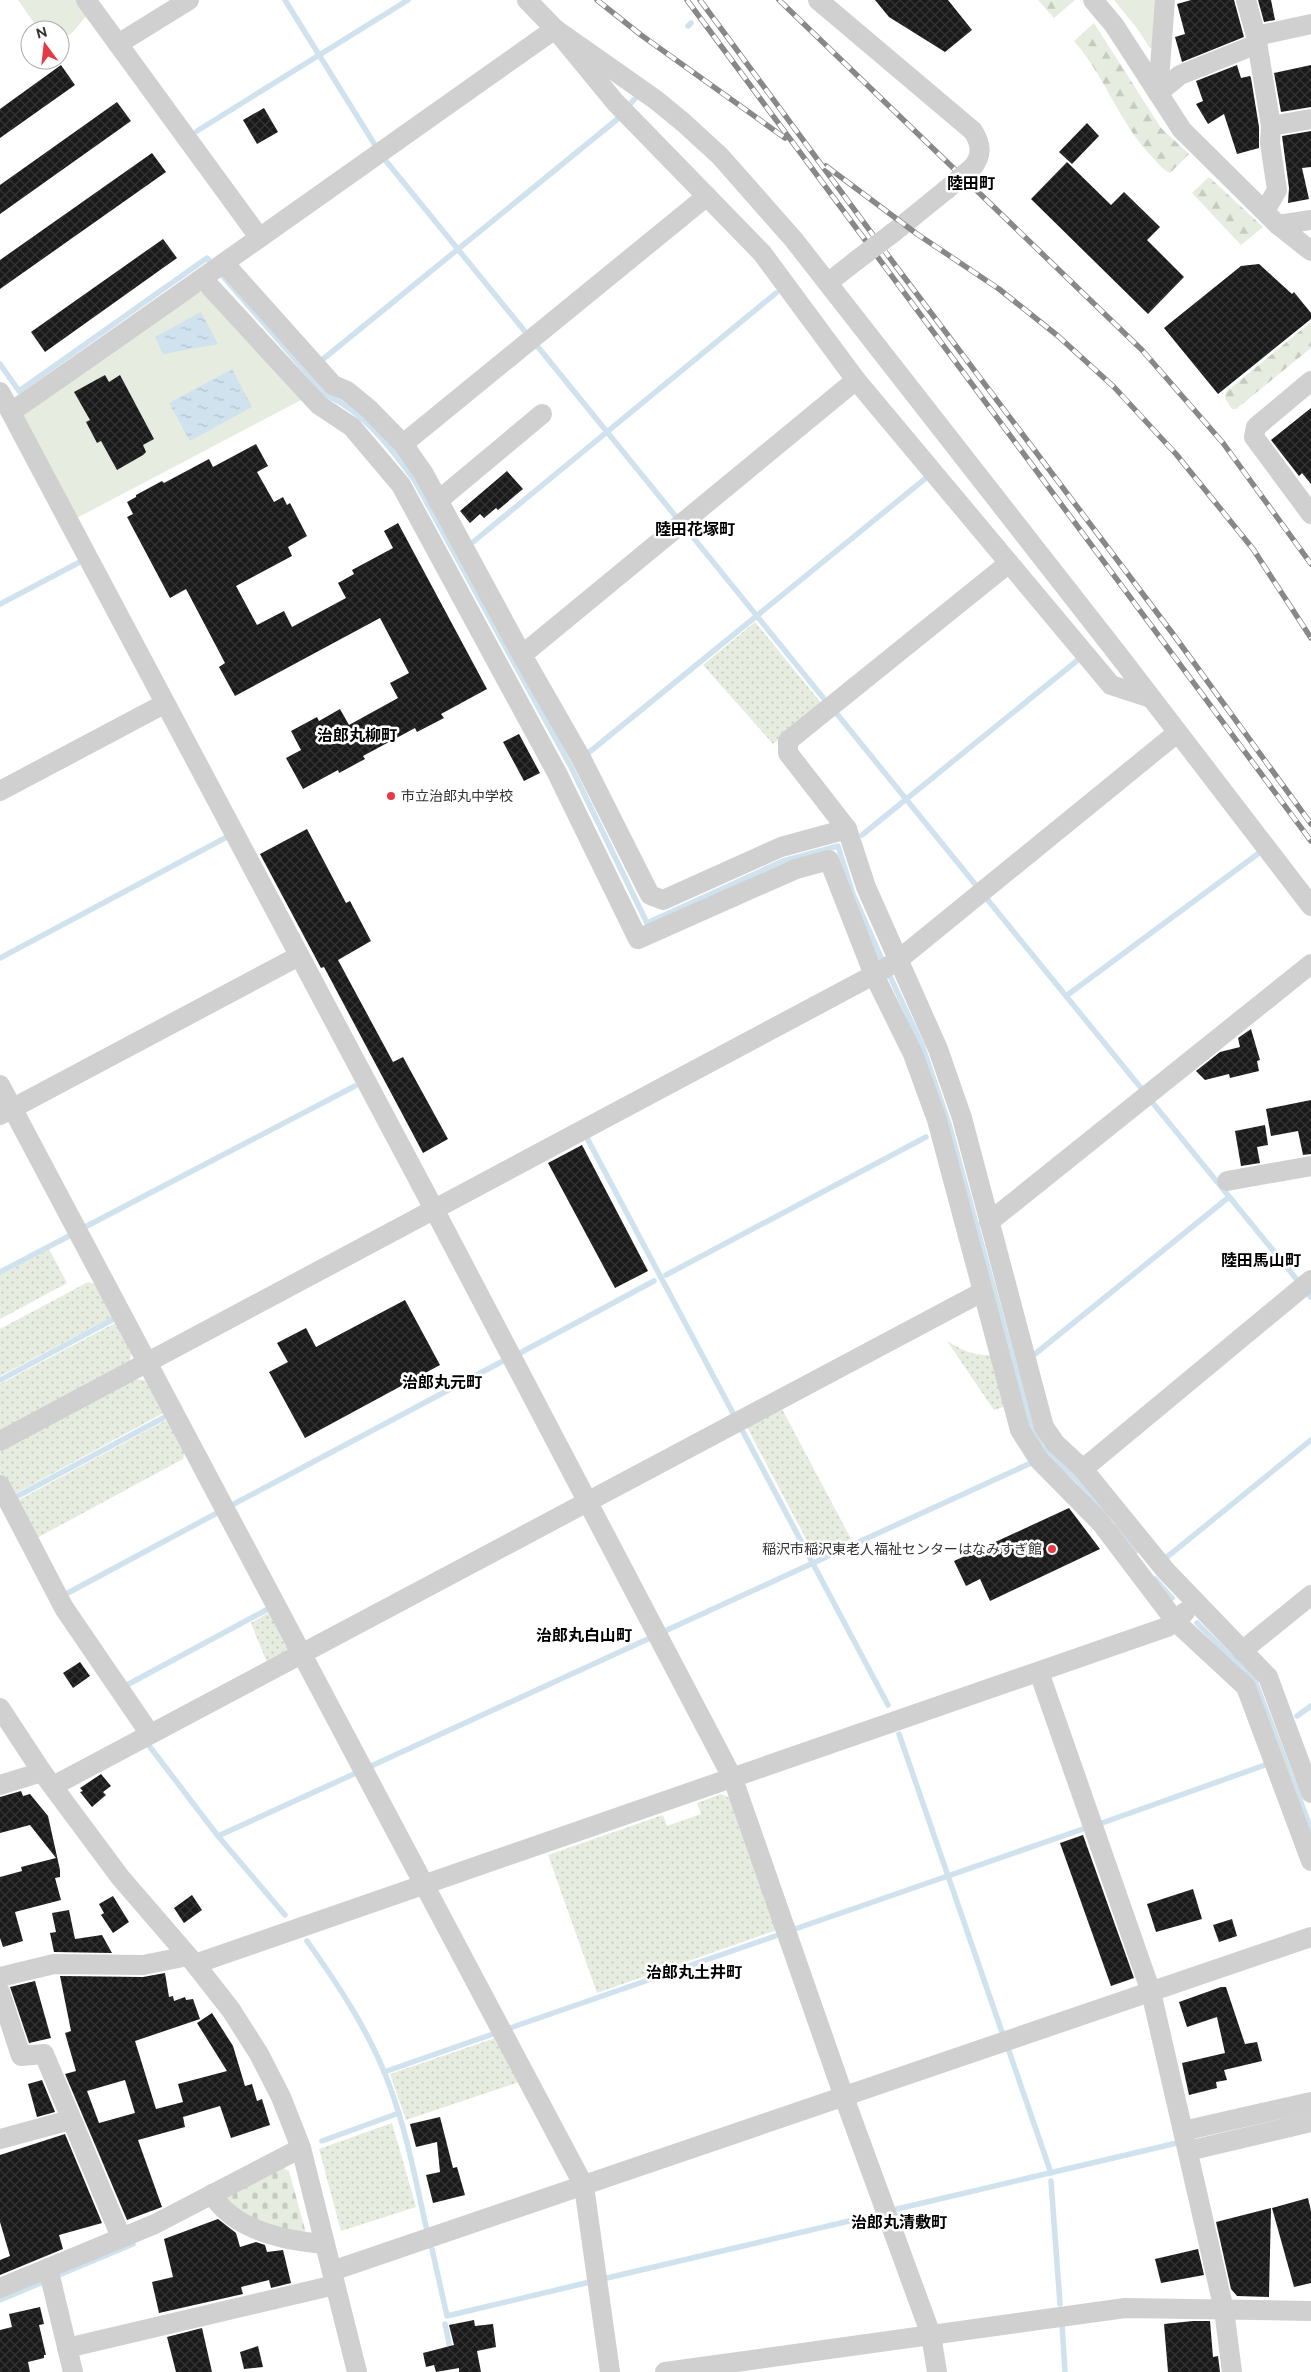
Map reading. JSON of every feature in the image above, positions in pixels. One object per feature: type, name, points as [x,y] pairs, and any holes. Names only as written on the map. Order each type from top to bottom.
[{"type":"street","points":[[86,0],[259,237]]},
{"type":"street","points":[[118,44],[189,0]]},
{"type":"street","points":[[528,0],[616,102],[762,253],[856,380],[1111,685],[1151,698]]},
{"type":"street","points":[[818,0],[973,131],[979,141],[980,151],[978,161],[972,168],[829,282]]},
{"type":"street","points":[[1093,0],[1114,25],[1182,130],[1271,218],[1311,252]]},
{"type":"street","points":[[1158,93],[1165,0]]},
{"type":"street","points":[[1246,0],[1256,40],[1271,126],[1270,143],[1278,190],[1271,218]]},
{"type":"street","points":[[1158,93],[1180,75],[1256,40],[1311,24]]},
{"type":"street","points":[[10,412],[215,270],[555,29]]},
{"type":"street","points":[[555,29],[656,100],[720,156],[829,282],[1311,906]]},
{"type":"street","points":[[1271,126],[1311,119]]},
{"type":"street","points":[[403,444],[708,196]]},
{"type":"street","points":[[1271,218],[1311,220]]},
{"type":"street","points":[[215,270],[333,385],[347,392],[369,409],[403,444],[424,474],[522,655],[581,758],[650,895],[664,900],[781,847],[848,829]]},
{"type":"street","points":[[215,270],[319,406],[352,427],[401,485],[557,773],[638,939],[796,869],[829,860],[885,968],[944,1066],[962,1118],[1044,1427],[1056,1443],[1082,1468],[1166,1571],[1268,1677],[1306,1763],[1311,1793]]},
{"type":"street","points":[[522,655],[856,380]]},
{"type":"street","points":[[1311,382],[1256,427],[1254,437],[1311,514]]},
{"type":"street","points":[[0,392],[164,704],[434,1209],[733,1779],[844,2097],[931,2335],[937,2372]]},
{"type":"street","points":[[439,500],[542,414]]},
{"type":"street","points":[[1009,563],[788,741],[788,753],[848,829],[866,887],[885,968],[937,1120],[1020,1430],[1039,1460],[1101,1524],[1176,1622],[1246,1688],[1311,1861]]},
{"type":"street","points":[[0,791],[164,704]]},
{"type":"street","points":[[0,1441],[885,968],[1177,733]]},
{"type":"street","points":[[6,1112],[299,956]]},
{"type":"street","points":[[989,1222],[1311,964]]},
{"type":"street","points":[[0,1085],[6,1112],[147,1362],[584,2186],[610,2372]]},
{"type":"street","points":[[1227,1182],[1311,1166]]},
{"type":"street","points":[[1082,1468],[1311,1280]]},
{"type":"street","points":[[0,1785],[47,1779],[150,1734],[982,1292]]},
{"type":"street","points":[[0,1485],[64,1608],[150,1734]]},
{"type":"street","points":[[1242,1651],[1311,1595]]},
{"type":"street","points":[[0,1977],[54,1964],[143,1965],[191,1960],[425,1885],[1039,1672],[1176,1622],[1194,1601]]},
{"type":"street","points":[[1039,1672],[1151,1992],[1224,2310],[1232,2372]]},
{"type":"street","points":[[0,1708],[47,1779],[120,1877],[231,2010],[259,2054],[281,2098],[301,2148],[357,2372]]},
{"type":"street","points":[[67,2348],[334,2278],[584,2186],[1311,1937]]},
{"type":"street","points":[[0,1992],[21,2056],[44,2054],[70,2120],[121,2237]]},
{"type":"street","points":[[1185,2141],[1311,2102]]},
{"type":"street","points":[[0,2139],[70,2120]]},
{"type":"street","points":[[1185,2141],[1311,2122]]},
{"type":"street","points":[[0,2288],[155,2224],[301,2148]]},
{"type":"street","points":[[212,2194],[219,2206],[253,2228],[278,2239],[325,2244]]},
{"type":"street","points":[[48,2268],[73,2372]]},
{"type":"street","points":[[665,2372],[1125,2308],[1311,2311]]},
{"type":"green space","points":[[18,0],[79,0],[89,13],[70,34],[70,20],[32,20]]},
{"type":"green space","points":[[1038,0],[1075,0],[1054,18]]},
{"type":"green space","points":[[1114,0],[1156,0],[1156,46],[1150,48]]},
{"type":"green space","points":[[1094,23],[1161,128],[1189,154],[1170,173],[1141,144],[1121,115],[1095,69],[1074,41]]},
{"type":"green space","points":[[1209,177],[1263,227],[1241,245],[1192,193]]},
{"type":"green space","points":[[194,291],[212,295],[305,398],[73,520],[20,418]]},
{"type":"green space","points":[[1311,322],[1311,348],[1236,409],[1232,409],[1225,398],[1226,392]]},
{"type":"green space","points":[[755,622],[822,704],[773,744],[703,665]]},
{"type":"green space","points":[[49,1249],[67,1283],[0,1319],[0,1275]]},
{"type":"green space","points":[[88,1282],[97,1285],[114,1316],[0,1376],[0,1329]]},
{"type":"green space","points":[[117,1322],[132,1350],[130,1362],[0,1430],[0,1384]]},
{"type":"green space","points":[[947,1341],[969,1352],[980,1355],[994,1355],[1007,1406],[994,1410]]},
{"type":"green space","points":[[135,1379],[151,1381],[167,1411],[11,1496],[0,1474],[0,1451]]},
{"type":"green space","points":[[781,1407],[851,1539],[815,1556],[746,1425]]},
{"type":"green space","points":[[170,1418],[186,1447],[183,1459],[35,1539],[15,1502]]},
{"type":"green space","points":[[273,1610],[292,1646],[288,1655],[268,1665],[251,1623]]},
{"type":"green space","points":[[721,1794],[732,1799],[777,1930],[597,1993],[548,1855],[663,1815],[667,1826],[701,1814],[697,1803]]},
{"type":"green space","points":[[498,2037],[522,2081],[406,2120],[390,2074]]},
{"type":"green space","points":[[392,2123],[416,2207],[341,2231],[319,2149]]},
{"type":"green space","points":[[279,2166],[289,2171],[306,2233],[257,2225],[224,2197]]},
{"type":"water","points":[[201,312],[218,344],[163,354],[155,337]]},
{"type":"water","points":[[232,369],[252,407],[190,441],[169,403]]},
{"type":"building","points":[[875,0],[948,0],[972,30],[945,52],[889,17]]},
{"type":"building","points":[[1191,0],[1234,0],[1244,37],[1182,62],[1175,37],[1185,34],[1177,4]]},
{"type":"building","points":[[1258,0],[1271,0],[1275,20],[1264,22]]},
{"type":"building","points":[[1237,65],[1241,78],[1250,76],[1251,78],[1259,127],[1259,148],[1237,154],[1224,114],[1208,124],[1196,104],[1203,101],[1196,81]]},
{"type":"building","points":[[1311,65],[1311,107],[1281,112],[1274,73]]},
{"type":"building","points":[[54,70],[64,70],[75,85],[0,138],[0,109]]},
{"type":"building","points":[[117,102],[131,121],[0,214],[0,185]]},
{"type":"building","points":[[264,108],[278,132],[257,144],[243,120]]},
{"type":"building","points":[[1087,123],[1099,136],[1072,164],[1059,152]]},
{"type":"building","points":[[1311,131],[1311,167],[1302,168],[1309,199],[1288,203],[1289,188],[1282,136]]},
{"type":"building","points":[[152,153],[166,172],[0,289],[0,260]]},
{"type":"building","points":[[1067,162],[1111,205],[1124,192],[1160,227],[1147,240],[1184,277],[1148,314],[1031,199]]},
{"type":"building","points":[[163,239],[177,258],[45,352],[31,332]]},
{"type":"building","points":[[1259,264],[1292,294],[1294,292],[1311,313],[1311,319],[1218,394],[1164,328],[1241,266]]},
{"type":"building","points":[[105,375],[109,382],[120,375],[154,439],[143,445],[146,452],[143,455],[117,470],[101,441],[97,443],[86,422],[90,420],[74,392]]},
{"type":"building","points":[[1311,408],[1311,484],[1302,473],[1299,476],[1271,440]]},
{"type":"building","points":[[256,444],[268,466],[257,472],[274,502],[283,497],[287,505],[290,503],[307,536],[288,547],[292,556],[236,586],[257,625],[284,611],[292,627],[346,598],[338,583],[354,574],[352,570],[393,548],[384,531],[398,523],[487,689],[441,714],[444,718],[417,732],[415,728],[363,756],[365,759],[339,773],[338,770],[303,789],[286,758],[301,750],[291,731],[317,717],[319,721],[340,709],[349,725],[398,698],[390,683],[409,673],[380,618],[235,696],[219,667],[225,663],[186,589],[170,598],[127,517],[133,514],[127,502],[136,497],[136,495],[162,481],[164,483],[209,459],[213,467]]},
{"type":"building","points":[[507,471],[523,489],[498,510],[496,508],[484,518],[480,514],[470,523],[460,511]]},
{"type":"building","points":[[519,734],[540,773],[524,781],[503,742]]},
{"type":"building","points":[[307,829],[346,903],[350,901],[371,941],[338,960],[393,1062],[403,1057],[448,1139],[423,1153],[324,967],[321,968],[260,854]]},
{"type":"building","points":[[1251,1029],[1260,1060],[1257,1061],[1259,1071],[1230,1078],[1229,1074],[1205,1080],[1196,1071],[1220,1052],[1240,1047],[1238,1038]]},
{"type":"building","points":[[1311,1100],[1311,1154],[1303,1155],[1298,1131],[1271,1136],[1266,1109]]},
{"type":"building","points":[[1265,1125],[1268,1145],[1257,1147],[1260,1163],[1241,1166],[1235,1131]]},
{"type":"building","points":[[582,1145],[648,1271],[615,1288],[548,1163]]},
{"type":"building","points":[[405,1300],[440,1365],[305,1438],[269,1372],[288,1362],[277,1343],[306,1328],[316,1347]]},
{"type":"building","points":[[1069,1508],[1100,1549],[990,1601],[980,1579],[966,1586],[954,1561]]},
{"type":"building","points":[[80,1662],[90,1676],[73,1688],[63,1673]]},
{"type":"building","points":[[101,1774],[111,1786],[103,1792],[106,1795],[92,1807],[80,1792],[83,1791],[80,1788]]},
{"type":"building","points":[[21,1791],[23,1796],[30,1794],[48,1816],[60,1870],[60,1877],[55,1878],[61,1900],[15,1912],[23,1941],[3,1947],[0,1938],[0,1877],[22,1871],[21,1867],[56,1858],[30,1825],[0,1833],[0,1797]]},
{"type":"building","points":[[1083,1835],[1134,1978],[1111,1986],[1060,1843]]},
{"type":"building","points":[[1193,1889],[1202,1919],[1156,1932],[1147,1904]]},
{"type":"building","points":[[192,1895],[202,1910],[184,1923],[174,1908]]},
{"type":"building","points":[[113,1896],[129,1922],[113,1933],[101,1915],[104,1913],[99,1904]]},
{"type":"building","points":[[69,1910],[75,1939],[102,1935],[112,1953],[54,1952],[50,1933],[56,1932],[52,1913]]},
{"type":"building","points":[[1232,1919],[1237,1936],[1219,1942],[1213,1925]]},
{"type":"building","points":[[165,1973],[169,1997],[173,1996],[174,2001],[185,1997],[186,2000],[193,1999],[200,2019],[135,2041],[156,2109],[183,2102],[178,2084],[227,2071],[197,2023],[212,2013],[233,2046],[245,2086],[252,2084],[257,2101],[262,2099],[270,2125],[231,2138],[220,2106],[183,2117],[185,2127],[138,2140],[162,2207],[127,2220],[65,2074],[76,2071],[65,2033],[71,2031],[60,1976],[143,1977]],"holes":[[[125,2080],[135,2113],[99,2123],[87,2091]]]},
{"type":"building","points":[[35,1981],[51,2038],[29,2043],[10,1987]]},
{"type":"building","points":[[1221,1987],[1226,1987],[1245,2044],[1257,2042],[1262,2061],[1224,2070],[1227,2080],[1216,2082],[1217,2088],[1189,2095],[1182,2063],[1225,2053],[1217,2017],[1187,2027],[1179,2002]]},
{"type":"building","points":[[42,2080],[55,2112],[37,2117],[28,2084]]},
{"type":"building","points":[[440,2117],[453,2168],[457,2167],[465,2195],[433,2203],[426,2175],[440,2172],[437,2142],[416,2147],[410,2124]]},
{"type":"building","points":[[65,2134],[102,2223],[59,2235],[63,2249],[0,2275],[0,2260],[10,2256],[0,2222],[0,2155]]},
{"type":"building","points":[[1308,2198],[1311,2211],[1311,2283],[1294,2287],[1272,2208]]},
{"type":"building","points":[[1271,2208],[1269,2297],[1237,2296],[1231,2289],[1216,2222]]},
{"type":"building","points":[[218,2219],[236,2233],[240,2247],[256,2242],[265,2245],[267,2252],[283,2250],[291,2283],[271,2288],[269,2280],[241,2287],[243,2294],[159,2313],[152,2282],[173,2277],[164,2239]]},
{"type":"building","points":[[1198,2249],[1204,2275],[1161,2283],[1155,2259]]},
{"type":"building","points":[[40,2307],[44,2324],[39,2325],[46,2355],[44,2355],[44,2358],[28,2362],[30,2372],[0,2372],[0,2330],[12,2327],[9,2314]]},
{"type":"building","points":[[474,2320],[475,2326],[493,2324],[496,2347],[477,2351],[481,2372],[459,2372],[459,2368],[436,2372],[434,2365],[426,2367],[423,2353],[454,2345],[449,2325]]},
{"type":"building","points":[[1210,2321],[1213,2357],[1218,2356],[1220,2372],[1168,2372],[1164,2324]]},
{"type":"building","points":[[202,2328],[212,2372],[176,2372],[167,2337]]},
{"type":"building","points":[[258,2346],[263,2367],[244,2369],[240,2352]]},
{"type":"waterway","points":[[285,0],[375,145]]},
{"type":"waterway","points":[[197,131],[408,0]]},
{"type":"waterway","points":[[688,26],[691,23]]},
{"type":"waterway","points":[[631,103],[638,95]]},
{"type":"waterway","points":[[322,360],[620,117]]},
{"type":"waterway","points":[[386,161],[527,334]]},
{"type":"waterway","points":[[0,364],[19,391],[207,258],[326,395],[339,402],[364,421],[386,444],[415,481],[571,767],[647,923],[783,861],[838,846],[853,894],[884,964]]},
{"type":"waterway","points":[[473,542],[776,293]]},
{"type":"waterway","points":[[538,347],[677,518]]},
{"type":"waterway","points":[[587,754],[926,478]]},
{"type":"waterway","points":[[688,531],[825,700]]},
{"type":"waterway","points":[[0,604],[78,563]]},
{"type":"waterway","points":[[862,835],[1079,659]]},
{"type":"waterway","points":[[837,714],[975,884]]},
{"type":"waterway","points":[[0,958],[225,838]]},
{"type":"waterway","points":[[1066,996],[1259,853]]},
{"type":"waterway","points":[[987,899],[1141,1088]]},
{"type":"waterway","points":[[888,972],[922,1045],[949,1124],[1031,1426],[1041,1446],[1077,1480],[1107,1513]]},
{"type":"waterway","points":[[85,1227],[355,1086]]},
{"type":"waterway","points":[[1152,1102],[1298,1281]]},
{"type":"waterway","points":[[666,1275],[926,1137]]},
{"type":"waterway","points":[[588,1140],[734,1415]]},
{"type":"waterway","points":[[1035,1354],[1229,1197]]},
{"type":"waterway","points":[[0,1272],[69,1236]]},
{"type":"waterway","points":[[520,1353],[654,1281]]},
{"type":"waterway","points":[[0,1380],[112,1320]]},
{"type":"waterway","points":[[232,1505],[503,1361]]},
{"type":"waterway","points":[[16,1497],[163,1418]]},
{"type":"waterway","points":[[742,1430],[888,1705]]},
{"type":"waterway","points":[[1167,1557],[1311,1440]]},
{"type":"waterway","points":[[665,1631],[1031,1463]]},
{"type":"waterway","points":[[64,1595],[217,1513]]},
{"type":"waterway","points":[[1117,1526],[1135,1552]]},
{"type":"waterway","points":[[1155,1579],[1172,1598]]},
{"type":"waterway","points":[[125,1686],[268,1609]]},
{"type":"waterway","points":[[1197,1623],[1255,1681],[1311,1829]]},
{"type":"waterway","points":[[369,1767],[650,1638]]},
{"type":"waterway","points":[[1297,1716],[1311,1706]]},
{"type":"waterway","points":[[899,1734],[1003,2035]]},
{"type":"waterway","points":[[150,1747],[218,1836],[285,1915]]},
{"type":"waterway","points":[[1102,1823],[1265,1765]]},
{"type":"waterway","points":[[218,1836],[356,1773]]},
{"type":"waterway","points":[[795,1929],[1083,1829]]},
{"type":"waterway","points":[[510,2028],[778,1935]]},
{"type":"waterway","points":[[307,1941],[331,1975],[364,2029],[382,2067],[390,2087],[411,2158],[427,2231]]},
{"type":"waterway","points":[[384,2072],[493,2034]]},
{"type":"waterway","points":[[1009,2051],[1051,2173]]},
{"type":"waterway","points":[[322,2141],[399,2113]]},
{"type":"waterway","points":[[897,2209],[1177,2143]]},
{"type":"waterway","points":[[1051,2181],[1060,2304]]},
{"type":"waterway","points":[[607,2278],[879,2214]]},
{"type":"waterway","points":[[59,2275],[133,2244]]},
{"type":"waterway","points":[[432,2249],[447,2316],[590,2282]]},
{"type":"waterway","points":[[0,2300],[43,2282]]},
{"type":"waterway","points":[[445,2324],[451,2353]]},
{"type":"waterway","points":[[1062,2324],[1065,2372]]},
{"type":"railway","points":[[597,0],[641,35],[785,138]]},
{"type":"railway","points":[[687,0],[1311,841]]},
{"type":"railway","points":[[700,0],[898,269],[1173,634],[1311,824]]},
{"type":"railway","points":[[779,0],[1142,350],[1223,443],[1311,564]]},
{"type":"railway","points":[[826,166],[917,234],[999,289],[1058,336],[1114,387],[1176,454],[1253,549],[1311,638]]},
{"type":"place","name":"市立治郎丸中学校","points":[[391,796]]},
{"type":"place","name":"稲沢市稲沢東老人福祉センターはなみすぎ館","points":[[1052,1549]]},
{"type":"district","name":"陸田町","points":[[971,183]]},
{"type":"district","name":"陸田花塚町","points":[[695,529]]},
{"type":"district","name":"治郎丸柳町","points":[[357,735]]},
{"type":"district","name":"陸田馬山町","points":[[1261,1260]]},
{"type":"district","name":"治郎丸元町","points":[[442,1382]]},
{"type":"district","name":"治郎丸白山町","points":[[584,1635]]},
{"type":"district","name":"治郎丸土井町","points":[[694,1972]]},
{"type":"district","name":"治郎丸清敷町","points":[[899,2222]]}]
